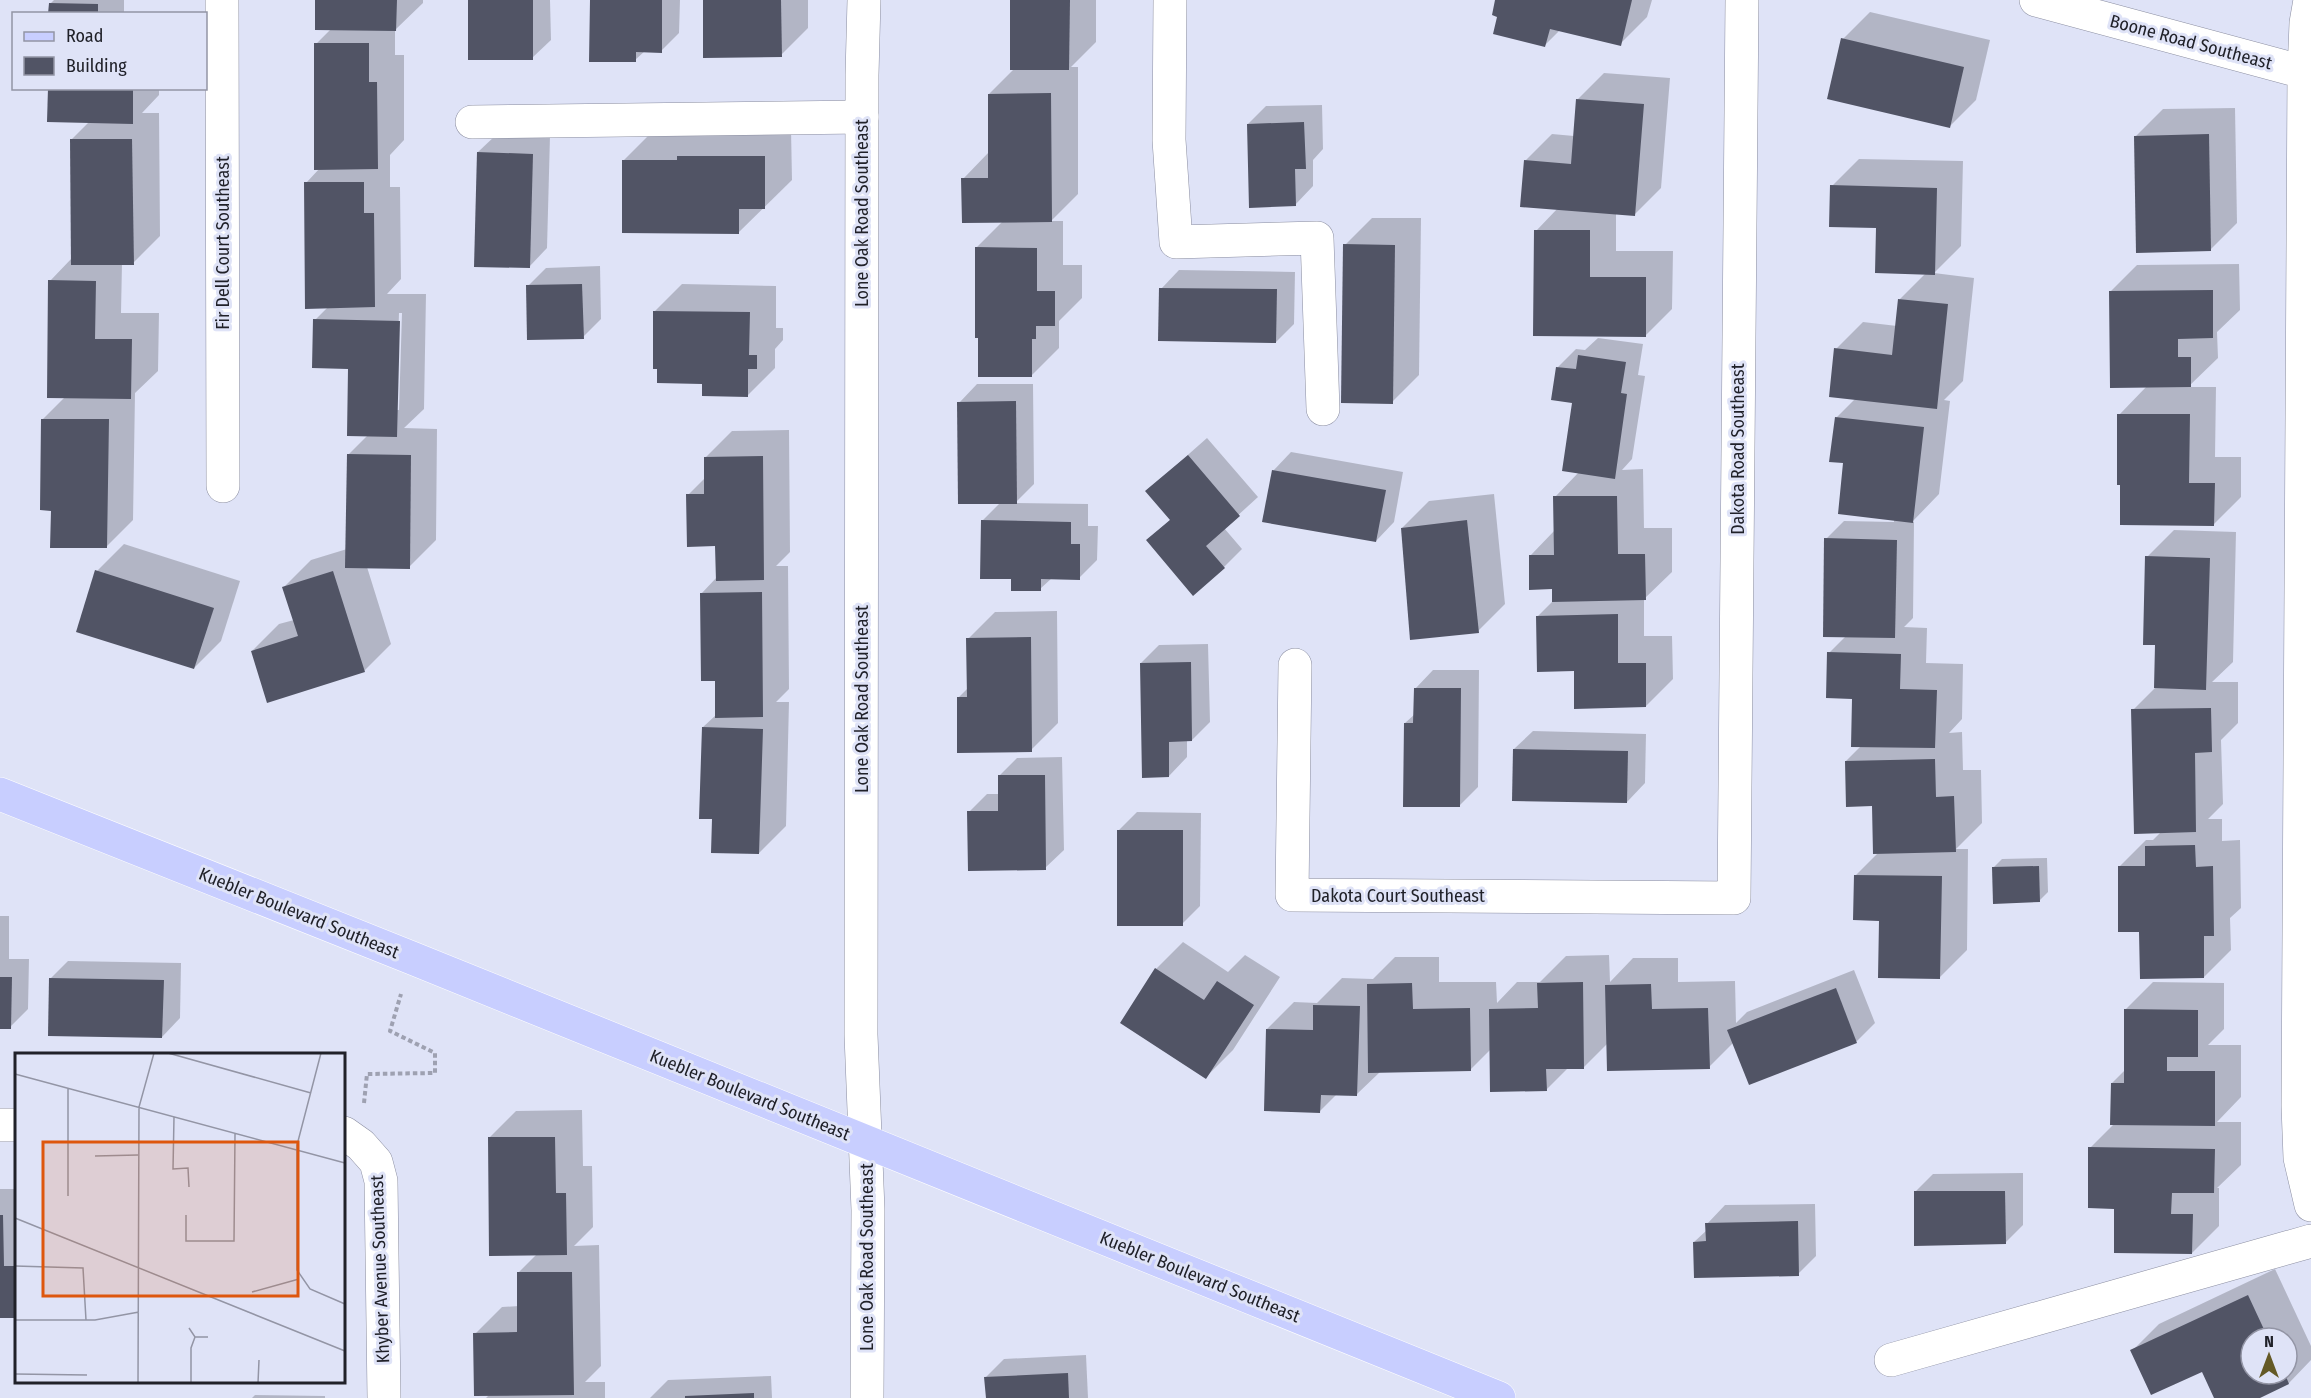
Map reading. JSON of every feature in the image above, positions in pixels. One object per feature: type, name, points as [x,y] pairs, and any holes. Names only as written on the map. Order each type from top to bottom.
[{"type":"main road","name":"Kuebler Boulevard Southeast","points":[[0,794],[412,958],[1499,1398]]},
{"type":"street","name":"Fir Dell Court Southeast","points":[[222,0],[223,486]]},
{"type":"street","name":"Lone Oak Road Southeast","points":[[864,0],[861,1035],[868,1210],[867,1398]]},
{"type":"street","points":[[1170,0],[1169,140],[1176,242],[1317,238],[1323,409]]},
{"type":"street","name":"Dakota Road Southeast","points":[[1734,898],[1742,0]]},
{"type":"street","name":"Boone Road Southeast","points":[[2036,0],[2307,73]]},
{"type":"street","points":[[2310,0],[2306,23],[2298,1106],[2300,1158],[2311,1205]]},
{"type":"street","points":[[472,122],[862,117]]},
{"type":"street","name":"Dakota Court Southeast","points":[[1295,665],[1292,895],[1734,898]]},
{"type":"street","name":"Khyber Avenue Southeast","points":[[352,1139],[376,1162],[381,1181],[384,1398]]},
{"type":"street","points":[[1891,1360],[2311,1241]]},
{"type":"path","points":[[352,1139],[367,1074],[435,1073],[435,1053],[390,1031],[412,958]]},
{"type":"building","points":[[315,0],[397,0],[396,31],[315,30]]},
{"type":"building","points":[[468,0],[533,0],[533,60],[468,60]]},
{"type":"building","points":[[590,0],[662,0],[662,53],[636,52],[636,62],[589,62]]},
{"type":"building","points":[[703,0],[781,0],[782,57],[703,58]]},
{"type":"building","points":[[1010,0],[1070,0],[1069,70],[1010,70]]},
{"type":"building","points":[[1495,0],[1632,0],[1621,46],[1550,29],[1545,47],[1493,34],[1497,17],[1492,15]]},
{"type":"building","points":[[49,3],[98,4],[98,12],[48,12]]},
{"type":"building","points":[[1841,38],[1964,67],[1950,128],[1827,99]]},
{"type":"building","points":[[314,43],[369,43],[369,82],[377,82],[378,169],[314,170]]},
{"type":"building","points":[[48,90],[133,90],[133,124],[47,122]]},
{"type":"building","points":[[1051,93],[1052,222],[962,223],[961,178],[988,178],[988,94]]},
{"type":"building","points":[[1576,99],[1644,104],[1635,216],[1520,207],[1524,160],[1571,164]]},
{"type":"building","points":[[1304,122],[1306,169],[1295,169],[1296,206],[1249,208],[1247,124]]},
{"type":"building","points":[[2209,134],[2211,251],[2136,253],[2134,136]]},
{"type":"building","points":[[70,139],[132,139],[134,265],[71,265]]},
{"type":"building","points":[[477,152],[533,154],[530,268],[474,267]]},
{"type":"building","points":[[677,156],[765,156],[765,209],[739,209],[739,234],[622,233],[622,160],[677,160]]},
{"type":"building","points":[[304,182],[364,182],[364,213],[374,213],[375,307],[305,309]]},
{"type":"building","points":[[1830,185],[1937,188],[1935,275],[1875,273],[1876,228],[1829,227]]},
{"type":"building","points":[[1534,230],[1590,230],[1590,277],[1646,277],[1646,337],[1533,336]]},
{"type":"building","points":[[1343,244],[1395,245],[1393,404],[1341,403]]},
{"type":"building","points":[[975,247],[1037,248],[1037,291],[1055,291],[1055,326],[1036,326],[1036,339],[1032,339],[1032,377],[978,377],[978,338],[975,338]]},
{"type":"building","points":[[48,280],[96,281],[95,339],[132,339],[131,399],[47,398]]},
{"type":"building","points":[[582,284],[584,339],[527,340],[526,285]]},
{"type":"building","points":[[1159,288],[1277,289],[1276,343],[1158,341]]},
{"type":"building","points":[[2213,290],[2213,338],[2178,339],[2178,357],[2191,357],[2191,387],[2110,388],[2109,291]]},
{"type":"building","points":[[1898,299],[1948,304],[1937,409],[1829,397],[1834,348],[1892,355]]},
{"type":"building","points":[[653,311],[750,312],[749,355],[757,355],[757,369],[748,369],[748,397],[702,396],[702,384],[657,383],[657,369],[653,369]]},
{"type":"building","points":[[313,319],[400,321],[397,437],[347,436],[348,369],[312,368]]},
{"type":"building","points":[[1578,355],[1626,362],[1621,393],[1627,394],[1615,479],[1562,471],[1572,403],[1551,400],[1556,367],[1576,369]]},
{"type":"building","points":[[1016,401],[1017,504],[958,504],[957,402]]},
{"type":"building","points":[[2117,414],[2190,414],[2189,483],[2215,483],[2214,526],[2120,525],[2120,485],[2117,485]]},
{"type":"building","points":[[1835,417],[1924,427],[1913,523],[1838,514],[1843,463],[1829,462]]},
{"type":"building","points":[[41,419],[109,419],[107,548],[50,548],[51,511],[40,510]]},
{"type":"building","points":[[347,454],[411,455],[410,569],[345,568]]},
{"type":"building","points":[[1188,455],[1240,516],[1206,546],[1225,568],[1193,596],[1146,540],[1170,520],[1145,491]]},
{"type":"building","points":[[763,456],[764,580],[716,581],[715,546],[687,547],[686,494],[704,494],[704,457]]},
{"type":"building","points":[[1272,470],[1386,490],[1376,542],[1262,522]]},
{"type":"building","points":[[1553,496],[1617,496],[1618,554],[1645,554],[1646,600],[1552,602],[1552,589],[1529,590],[1529,555],[1554,555]]},
{"type":"building","points":[[981,520],[1071,522],[1071,544],[1080,544],[1080,580],[1041,579],[1041,591],[1011,591],[1011,579],[980,579]]},
{"type":"building","points":[[1467,520],[1479,633],[1410,640],[1401,528]]},
{"type":"building","points":[[1824,538],[1897,540],[1895,638],[1823,637]]},
{"type":"building","points":[[2145,556],[2210,558],[2206,690],[2154,688],[2155,645],[2143,645]]},
{"type":"building","points":[[95,570],[214,608],[194,669],[76,632]]},
{"type":"building","points":[[333,571],[365,672],[267,703],[251,651],[298,636],[282,587]]},
{"type":"building","points":[[762,592],[763,717],[715,718],[715,681],[701,681],[700,593]]},
{"type":"building","points":[[1618,614],[1618,663],[1646,663],[1646,707],[1574,709],[1574,671],[1537,672],[1536,616]]},
{"type":"building","points":[[1031,637],[1032,752],[957,753],[957,697],[967,697],[966,638]]},
{"type":"building","points":[[1827,652],[1901,654],[1900,689],[1937,690],[1935,748],[1851,747],[1852,699],[1826,698]]},
{"type":"building","points":[[1191,662],[1192,741],[1169,742],[1169,777],[1142,778],[1140,663]]},
{"type":"building","points":[[1414,688],[1461,688],[1460,807],[1403,807],[1404,723],[1413,723]]},
{"type":"building","points":[[2211,708],[2212,752],[2195,753],[2196,832],[2134,834],[2131,709]]},
{"type":"building","points":[[702,727],[763,729],[759,854],[711,853],[712,819],[699,819]]},
{"type":"building","points":[[1513,749],[1628,751],[1627,803],[1512,801]]},
{"type":"building","points":[[1935,759],[1936,797],[1954,796],[1956,852],[1873,854],[1872,806],[1846,807],[1845,761]]},
{"type":"building","points":[[998,775],[1045,775],[1046,870],[968,871],[967,811],[998,811]]},
{"type":"building","points":[[1117,830],[1183,830],[1183,926],[1117,926]]},
{"type":"building","points":[[2195,845],[2196,867],[2213,866],[2214,936],[2204,936],[2204,978],[2140,979],[2139,932],[2118,932],[2118,866],[2145,866],[2145,846]]},
{"type":"building","points":[[2039,866],[2040,902],[1993,904],[1992,867]]},
{"type":"building","points":[[1854,875],[1942,876],[1940,979],[1878,978],[1879,921],[1853,920]]},
{"type":"building","points":[[1155,968],[1204,1000],[1217,981],[1254,1005],[1206,1079],[1120,1023]]},
{"type":"building","points":[[0,977],[12,977],[11,1029],[0,1029]]},
{"type":"building","points":[[49,978],[164,980],[162,1038],[48,1036]]},
{"type":"building","points":[[1583,982],[1584,1069],[1546,1069],[1547,1091],[1490,1092],[1489,1009],[1538,1008],[1537,983]]},
{"type":"building","points":[[1412,983],[1413,1009],[1470,1008],[1471,1071],[1368,1073],[1367,984]]},
{"type":"building","points":[[1651,984],[1652,1009],[1708,1008],[1710,1069],[1607,1071],[1605,985]]},
{"type":"building","points":[[1836,988],[1857,1043],[1749,1085],[1727,1030]]},
{"type":"building","points":[[1313,1005],[1360,1006],[1357,1096],[1321,1095],[1320,1113],[1264,1111],[1266,1029],[1313,1030]]},
{"type":"building","points":[[2124,1009],[2198,1010],[2198,1057],[2167,1057],[2167,1071],[2215,1071],[2215,1126],[2110,1125],[2111,1083],[2124,1083]]},
{"type":"building","points":[[488,1137],[555,1137],[556,1193],[566,1193],[567,1255],[489,1256]]},
{"type":"building","points":[[2088,1147],[2215,1149],[2214,1193],[2172,1193],[2171,1214],[2193,1214],[2192,1254],[2114,1253],[2114,1209],[2088,1208]]},
{"type":"building","points":[[1914,1191],[2005,1191],[2006,1244],[1914,1246]]},
{"type":"building","points":[[0,1215],[3,1215],[4,1266],[15,1266],[15,1318],[0,1318]]},
{"type":"building","points":[[1798,1221],[1799,1276],[1694,1278],[1693,1242],[1706,1241],[1705,1223]]},
{"type":"building","points":[[517,1272],[572,1272],[574,1395],[474,1396],[473,1333],[517,1332]]},
{"type":"building","points":[[2248,1295],[2262,1326],[2239,1326],[2239,1386],[2285,1386],[2260,1398],[2214,1398],[2202,1372],[2151,1395],[2130,1350]]},
{"type":"building","points":[[1068,1373],[1069,1398],[986,1398],[984,1377]]},
{"type":"building","points":[[754,1393],[754,1398],[685,1398],[685,1396]]}]
